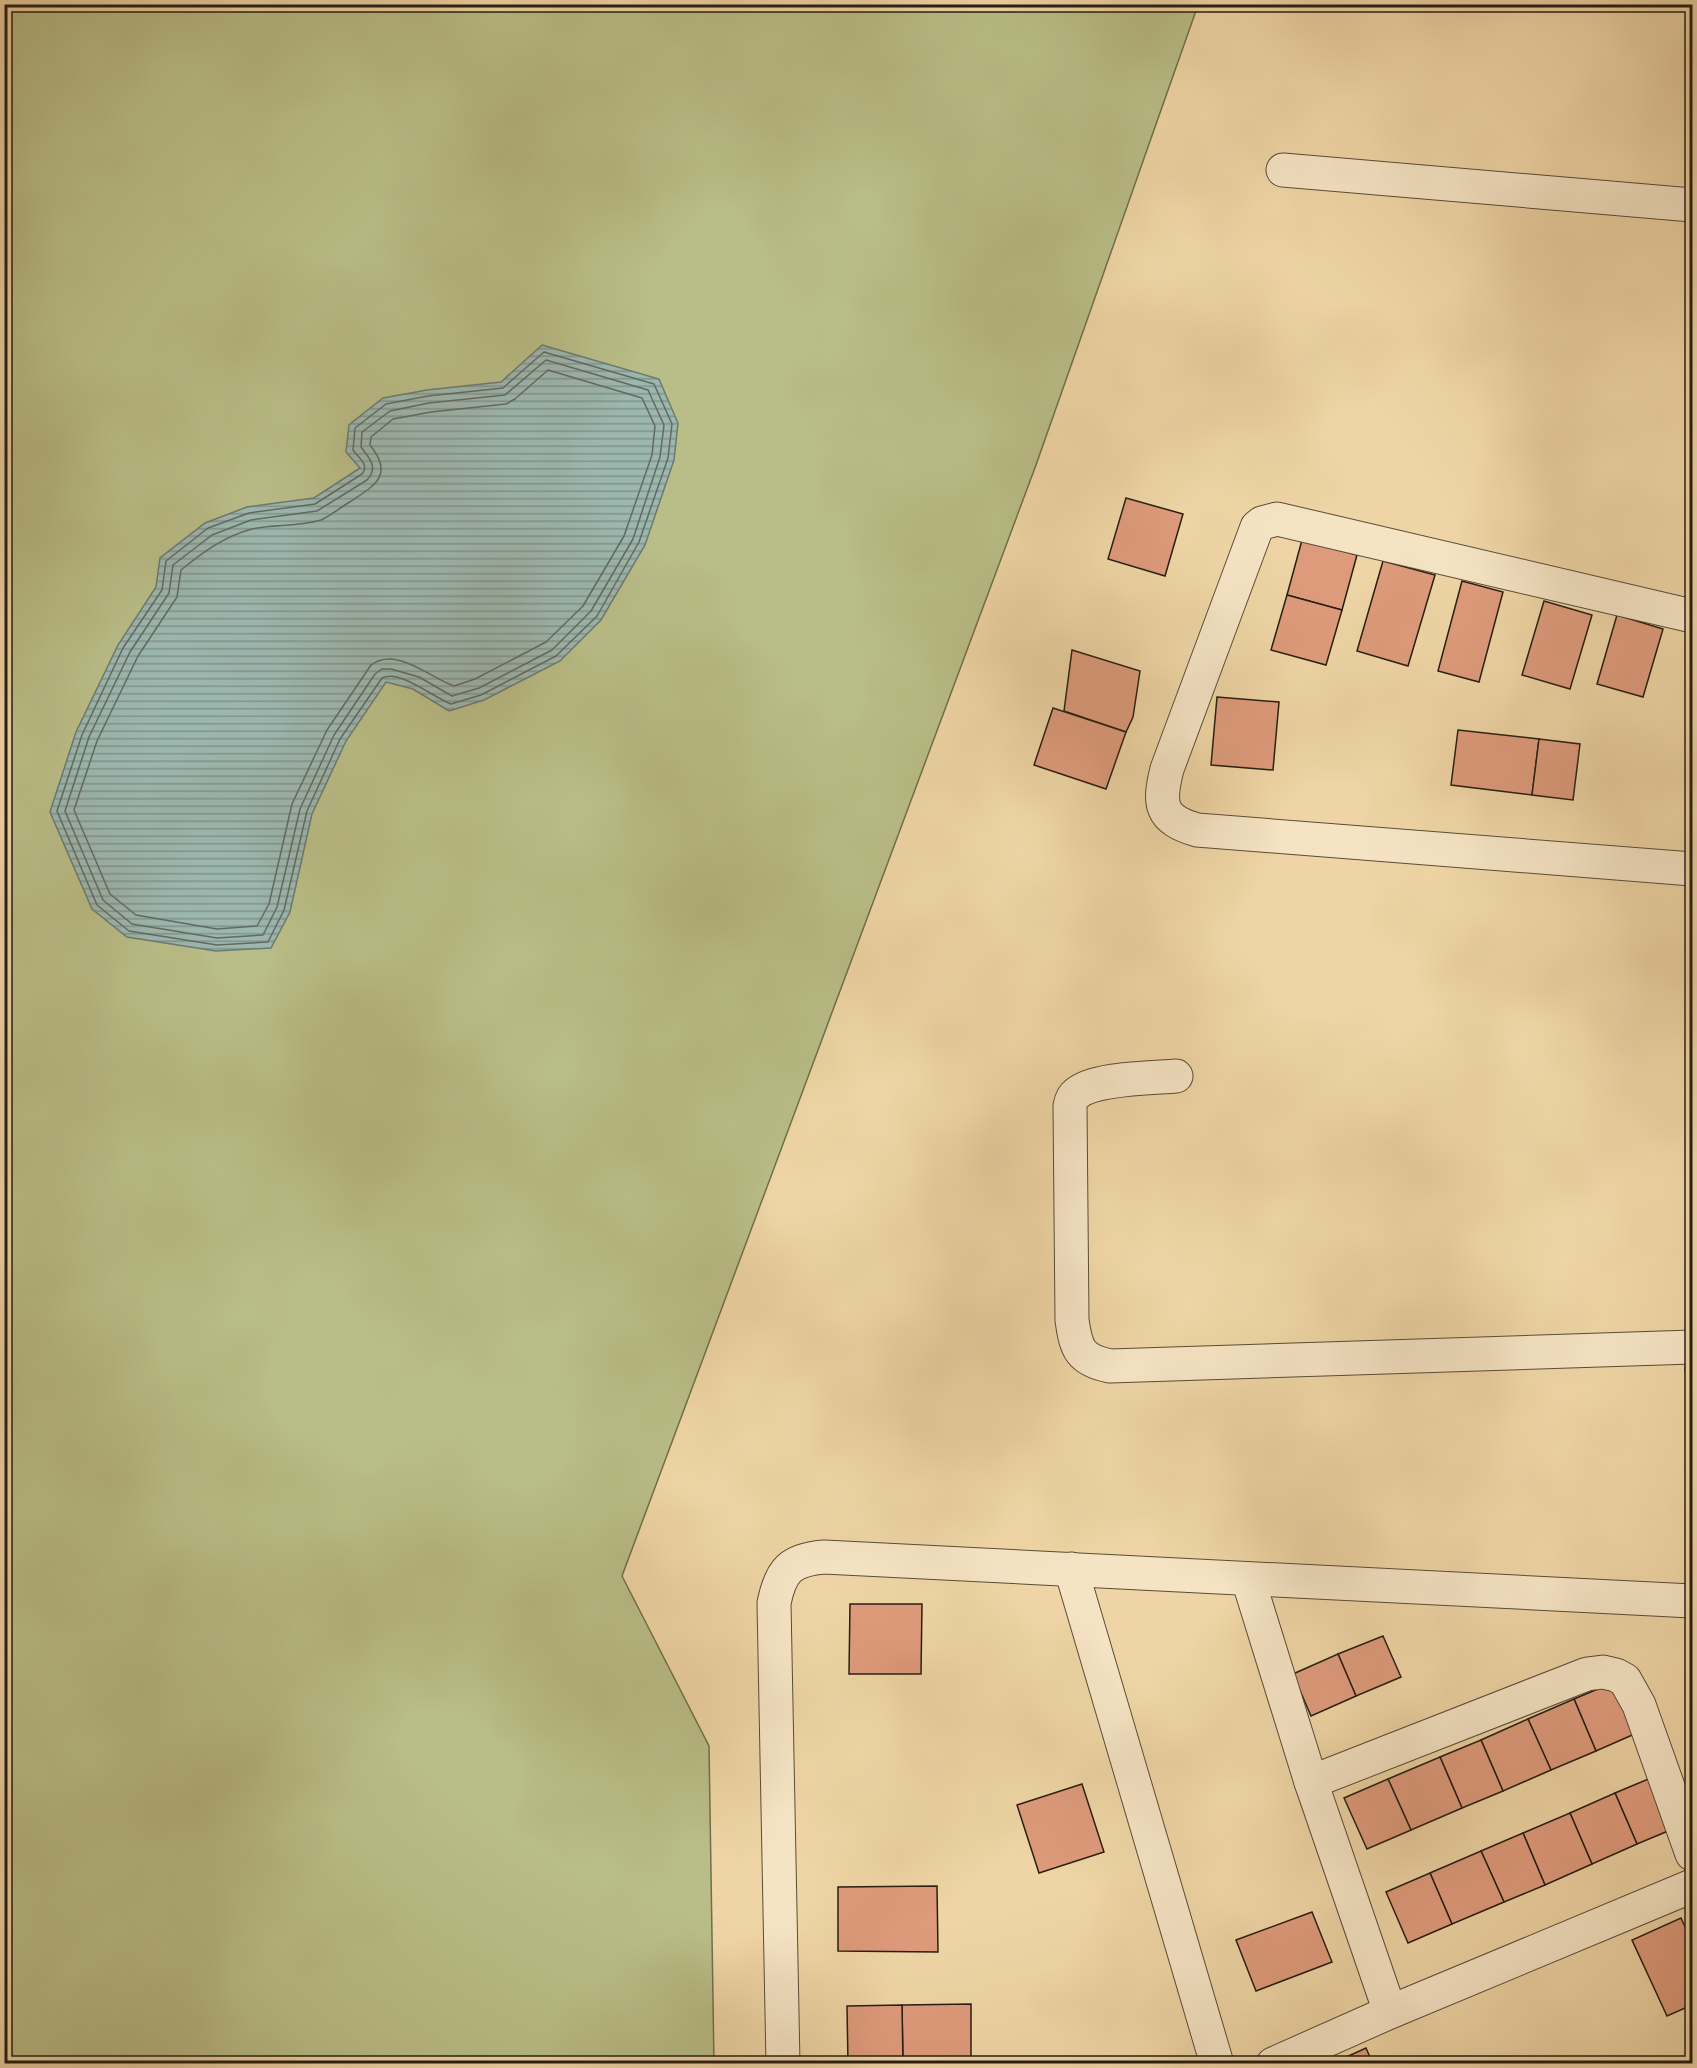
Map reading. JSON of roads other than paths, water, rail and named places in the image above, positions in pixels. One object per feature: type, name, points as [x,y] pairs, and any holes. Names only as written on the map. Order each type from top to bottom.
[{"type":"street","points":[[1283,170],[1692,205]]},
{"type":"street","points":[[1692,616],[1277,519],[1270,520],[1257,527],[1167,769],[1161,795],[1163,806],[1170,816],[1180,825],[1197,830],[1692,868]]},
{"type":"street","points":[[1176,1076],[1098,1083],[1080,1090],[1073,1096],[1070,1106],[1072,1320],[1075,1339],[1091,1362],[1110,1366],[1692,1347]]},
{"type":"street","points":[[783,2064],[774,1603],[778,1584],[789,1568],[805,1559],[825,1557],[1692,1601]]},
{"type":"street","points":[[1071,1569],[1217,2064]]},
{"type":"street","points":[[1248,1579],[1311,1782],[1390,2012]]},
{"type":"street","points":[[1311,1782],[1587,1674],[1604,1672],[1625,1680],[1639,1705],[1692,1854]]},
{"type":"street","points":[[1273,2064],[1390,2012],[1692,1886]]},
{"type":"water","points":[[542,345],[659,379],[678,423],[674,460],[645,545],[601,620],[560,661],[484,700],[449,711],[413,689],[386,682],[346,741],[312,814],[290,912],[271,948],[216,951],[127,937],[92,909],[50,812],[76,732],[118,645],[156,587],[160,558],[205,523],[247,507],[314,498],[360,468],[346,452],[349,425],[383,398],[427,390],[501,382]]}]
